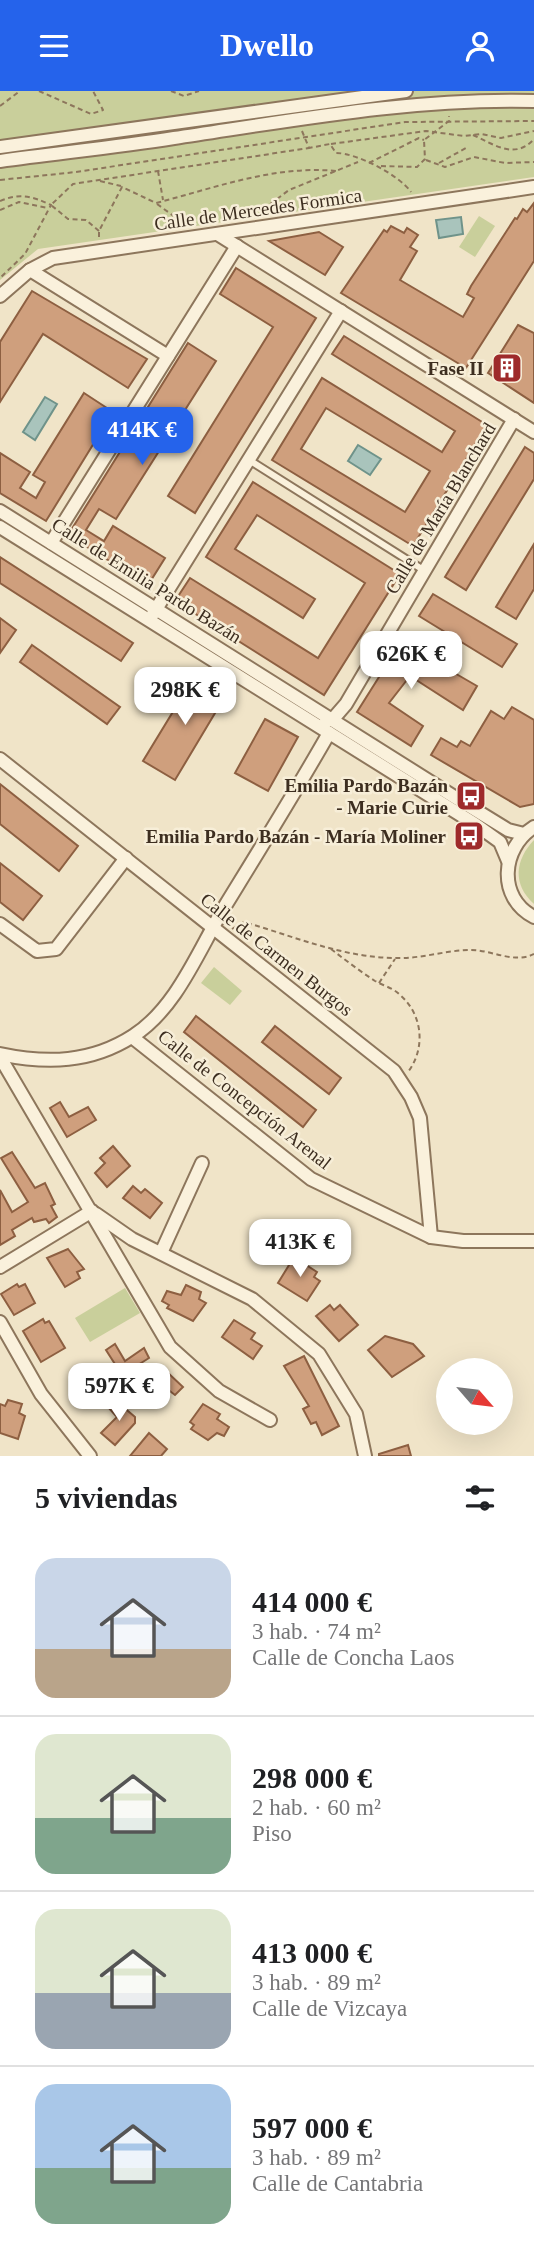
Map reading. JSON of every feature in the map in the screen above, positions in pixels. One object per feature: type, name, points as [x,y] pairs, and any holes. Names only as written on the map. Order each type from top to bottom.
[{"type":"street","points":[[0,147],[406,91]]},
{"type":"street","points":[[0,161],[381,106],[450,101],[534,101]]},
{"type":"street","name":"Calle de Mercedes Formica","points":[[0,296],[30,270],[53,258],[534,187]]},
{"type":"street","points":[[51,543],[168,356],[243,250],[262,229]]},
{"type":"street","points":[[219,235],[534,432]]},
{"type":"street","points":[[30,270],[168,356]]},
{"type":"street","points":[[153,615],[341,311]]},
{"type":"street","name":"Calle de María Blanchard","points":[[333,719],[346,704],[514,419]]},
{"type":"street","name":"Calle de Emilia Pardo Bazán","points":[[0,511],[51,543],[290,708],[495,837],[506,850],[508,861]]},
{"type":"street","name":"Calle de Emilia Pardo Bazán","points":[[0,527],[333,719],[508,830],[529,831]]},
{"type":"street","points":[[290,708],[310,713],[322,720],[333,719]]},
{"type":"street","points":[[0,1056],[39,1062],[64,1060],[132,1037],[160,1010],[183,980],[329,733]]},
{"type":"street","name":"Calle de Carmen Burgos","points":[[0,759],[394,1071],[420,1118],[431,1237]]},
{"type":"street","points":[[529,831],[508,861],[510,890],[517,903],[534,917]]},
{"type":"street","points":[[0,924],[37,951],[56,949],[126,858]]},
{"type":"street","name":"Calle de Concepción Arenal","points":[[132,1037],[311,1179],[431,1237],[463,1241],[534,1241]]},
{"type":"street","points":[[0,1056],[170,1347],[219,1391],[270,1420]]},
{"type":"street","points":[[161,1253],[202,1163]]},
{"type":"street","points":[[92,1211],[132,1239],[252,1299],[318,1354],[356,1414],[365,1456]]},
{"type":"street","points":[[0,1266],[92,1211]]},
{"type":"street","points":[[116,1253],[132,1239]]},
{"type":"street","points":[[0,1322],[41,1394],[90,1456]]},
{"type":"lane","points":[[249,460],[425,571]]},
{"type":"path","points":[[0,106],[20,91]]},
{"type":"path","points":[[39,91],[91,114],[103,110],[93,91]]},
{"type":"path","points":[[171,91],[184,96],[199,91]]},
{"type":"path","points":[[424,140],[449,121],[450,101]]},
{"type":"path","points":[[298,118],[309,148]]},
{"type":"path","points":[[0,180],[76,172],[405,122],[534,121]]},
{"type":"path","points":[[0,278],[25,254],[50,206],[73,184],[330,144],[434,133],[501,138],[534,131]]},
{"type":"path","points":[[472,135],[509,151],[526,148],[534,139]]},
{"type":"path","points":[[368,163],[419,138],[424,140]]},
{"type":"path","points":[[330,144],[336,153],[346,153],[359,161],[379,166],[417,167],[425,159],[424,140]]},
{"type":"path","points":[[438,164],[466,148]]},
{"type":"path","points":[[425,159],[445,167],[474,157],[505,163],[534,162]]},
{"type":"path","points":[[262,229],[270,205],[289,190],[359,161]]},
{"type":"path","points":[[379,166],[411,189],[413,205]]},
{"type":"path","points":[[156,203],[221,184],[293,170],[336,171]]},
{"type":"path","points":[[158,171],[164,201]]},
{"type":"path","points":[[96,180],[122,187],[156,203],[184,222],[192,239]]},
{"type":"path","points":[[99,252],[99,231],[122,187]]},
{"type":"path","points":[[0,201],[15,195],[34,197],[68,219],[86,220],[99,231]]},
{"type":"path","points":[[0,210],[19,202],[50,206]]},
{"type":"path","points":[[224,936],[244,922],[330,948],[396,958],[473,950],[510,957],[527,957],[534,954]]},
{"type":"path","points":[[330,948],[379,983],[399,993],[418,1021],[422,1040],[416,1061],[401,1081]]},
{"type":"path","points":[[379,983],[396,958]]},
{"type":"green space","points":[[0,91],[534,91],[534,177],[38,249],[0,280]]},
{"type":"green space","points":[[479,216],[495,226],[475,257],[459,247]]},
{"type":"green space","points":[[534,840],[534,904],[522,888],[519,872],[523,856]]},
{"type":"green space","points":[[214,967],[242,991],[230,1005],[201,983]]},
{"type":"green space","points":[[125,1288],[140,1313],[90,1342],[75,1318]]},
{"type":"water","points":[[461,217],[463,234],[439,238],[436,220]]},
{"type":"water","points":[[45,397],[57,404],[35,440],[23,432]]},
{"type":"water","points":[[358,445],[381,459],[370,475],[348,461]]},
{"type":"building","points":[[534,203],[534,261],[466,368],[341,293],[384,230],[387,232],[391,226],[404,233],[407,228],[418,235],[410,247],[417,251],[400,280],[463,317],[474,298],[467,294],[471,286],[515,218],[517,219],[523,209],[527,212]]},
{"type":"building","points":[[319,232],[343,247],[325,275],[269,241]]},
{"type":"building","points":[[236,268],[316,318],[195,513],[168,496],[273,327],[220,294]]},
{"type":"building","points":[[32,291],[147,359],[128,388],[43,334],[0,402],[0,342]]},
{"type":"building","name":"Fase II","points":[[518,325],[534,333],[534,403],[488,373]]},
{"type":"building","points":[[344,336],[487,425],[413,546],[272,460],[322,378],[442,452],[455,431],[332,354]],"holes":[[[326,408],[430,471],[405,512],[301,449]]]},
{"type":"building","points":[[188,343],[216,361],[116,519],[99,509],[86,530],[104,541],[113,526],[165,558],[148,585],[68,535]]},
{"type":"building","points":[[84,393],[113,412],[46,521],[0,493],[0,453],[30,472],[20,488],[36,498],[45,482],[33,475]]},
{"type":"building","points":[[525,447],[534,453],[534,479],[466,590],[445,577]]},
{"type":"building","points":[[253,482],[400,574],[324,695],[175,601],[190,578],[318,658],[365,583],[257,515],[235,549],[315,599],[303,618],[206,557]]},
{"type":"building","points":[[534,544],[534,589],[516,619],[496,607]]},
{"type":"building","points":[[0,557],[133,643],[121,661],[0,583]]},
{"type":"building","points":[[433,594],[517,644],[502,667],[419,616]]},
{"type":"building","points":[[0,618],[16,630],[0,653]]},
{"type":"building","points":[[401,642],[477,686],[463,710],[410,676],[389,703],[423,726],[411,746],[357,712]]},
{"type":"building","points":[[32,645],[120,707],[107,724],[20,662]]},
{"type":"building","points":[[196,674],[227,693],[175,780],[143,761]]},
{"type":"building","points":[[512,707],[534,720],[534,804],[520,807],[431,755],[441,738],[457,747],[461,741],[470,746],[491,711],[504,719]]},
{"type":"building","points":[[265,719],[298,737],[268,791],[235,773]]},
{"type":"building","points":[[0,784],[78,846],[59,871],[0,824]]},
{"type":"building","points":[[0,863],[42,896],[23,920],[0,902]]},
{"type":"building","points":[[196,1016],[316,1110],[303,1127],[184,1032]]},
{"type":"building","points":[[275,1026],[341,1078],[329,1094],[262,1042]]},
{"type":"building","points":[[60,1102],[69,1117],[88,1107],[96,1120],[67,1137],[50,1108]]},
{"type":"building","points":[[113,1146],[130,1166],[107,1187],[95,1173],[105,1163],[100,1158]]},
{"type":"building","points":[[12,1152],[35,1188],[45,1183],[55,1204],[51,1206],[57,1217],[49,1223],[46,1219],[34,1222],[32,1218],[12,1230],[15,1236],[0,1245],[0,1190],[12,1212],[28,1202],[1,1158]]},
{"type":"building","points":[[133,1186],[141,1193],[145,1189],[162,1203],[150,1218],[123,1198]]},
{"type":"building","points":[[68,1249],[84,1269],[77,1272],[80,1278],[65,1287],[47,1258]]},
{"type":"building","points":[[294,1257],[317,1272],[314,1277],[320,1281],[307,1301],[278,1283]]},
{"type":"building","points":[[17,1284],[19,1287],[25,1284],[35,1303],[14,1315],[1,1294]]},
{"type":"building","points":[[186,1285],[201,1292],[199,1299],[206,1303],[193,1321],[167,1308],[169,1305],[162,1301],[167,1291],[181,1295]]},
{"type":"building","points":[[330,1305],[334,1310],[340,1305],[358,1325],[339,1341],[316,1316]]},
{"type":"building","points":[[43,1319],[45,1323],[49,1321],[65,1348],[41,1362],[23,1331]]},
{"type":"building","points":[[234,1320],[255,1333],[251,1339],[262,1346],[253,1359],[222,1337]]},
{"type":"building","points":[[385,1336],[413,1344],[424,1356],[392,1377],[368,1350]]},
{"type":"building","points":[[115,1344],[125,1361],[144,1348],[149,1358],[122,1375],[106,1350]]},
{"type":"building","points":[[304,1356],[339,1426],[322,1435],[316,1422],[311,1424],[303,1409],[309,1406],[284,1366]]},
{"type":"building","points":[[92,1365],[102,1380],[98,1382],[100,1386],[87,1395],[74,1376]]},
{"type":"building","points":[[167,1372],[183,1387],[175,1395],[166,1388],[160,1395],[152,1386]]},
{"type":"building","points":[[8,1400],[22,1404],[19,1413],[25,1416],[18,1439],[0,1433],[0,1404],[5,1406]]},
{"type":"building","points":[[115,1400],[135,1417],[135,1423],[115,1445],[101,1433],[117,1417],[108,1407]]},
{"type":"building","points":[[203,1404],[220,1414],[217,1419],[229,1427],[224,1436],[217,1433],[208,1440],[191,1429],[194,1425],[190,1422]]},
{"type":"building","points":[[149,1433],[167,1449],[161,1456],[130,1456]]},
{"type":"building","points":[[408,1445],[411,1456],[379,1456],[379,1454]]},
{"type":"place","name":"Fase II","points":[[507,368]]},
{"type":"place","name":"Emilia Pardo Bazán - Marie Curie","points":[[471,796]]},
{"type":"place","name":"Emilia Pardo Bazán - María Moliner","points":[[469,836]]}]
